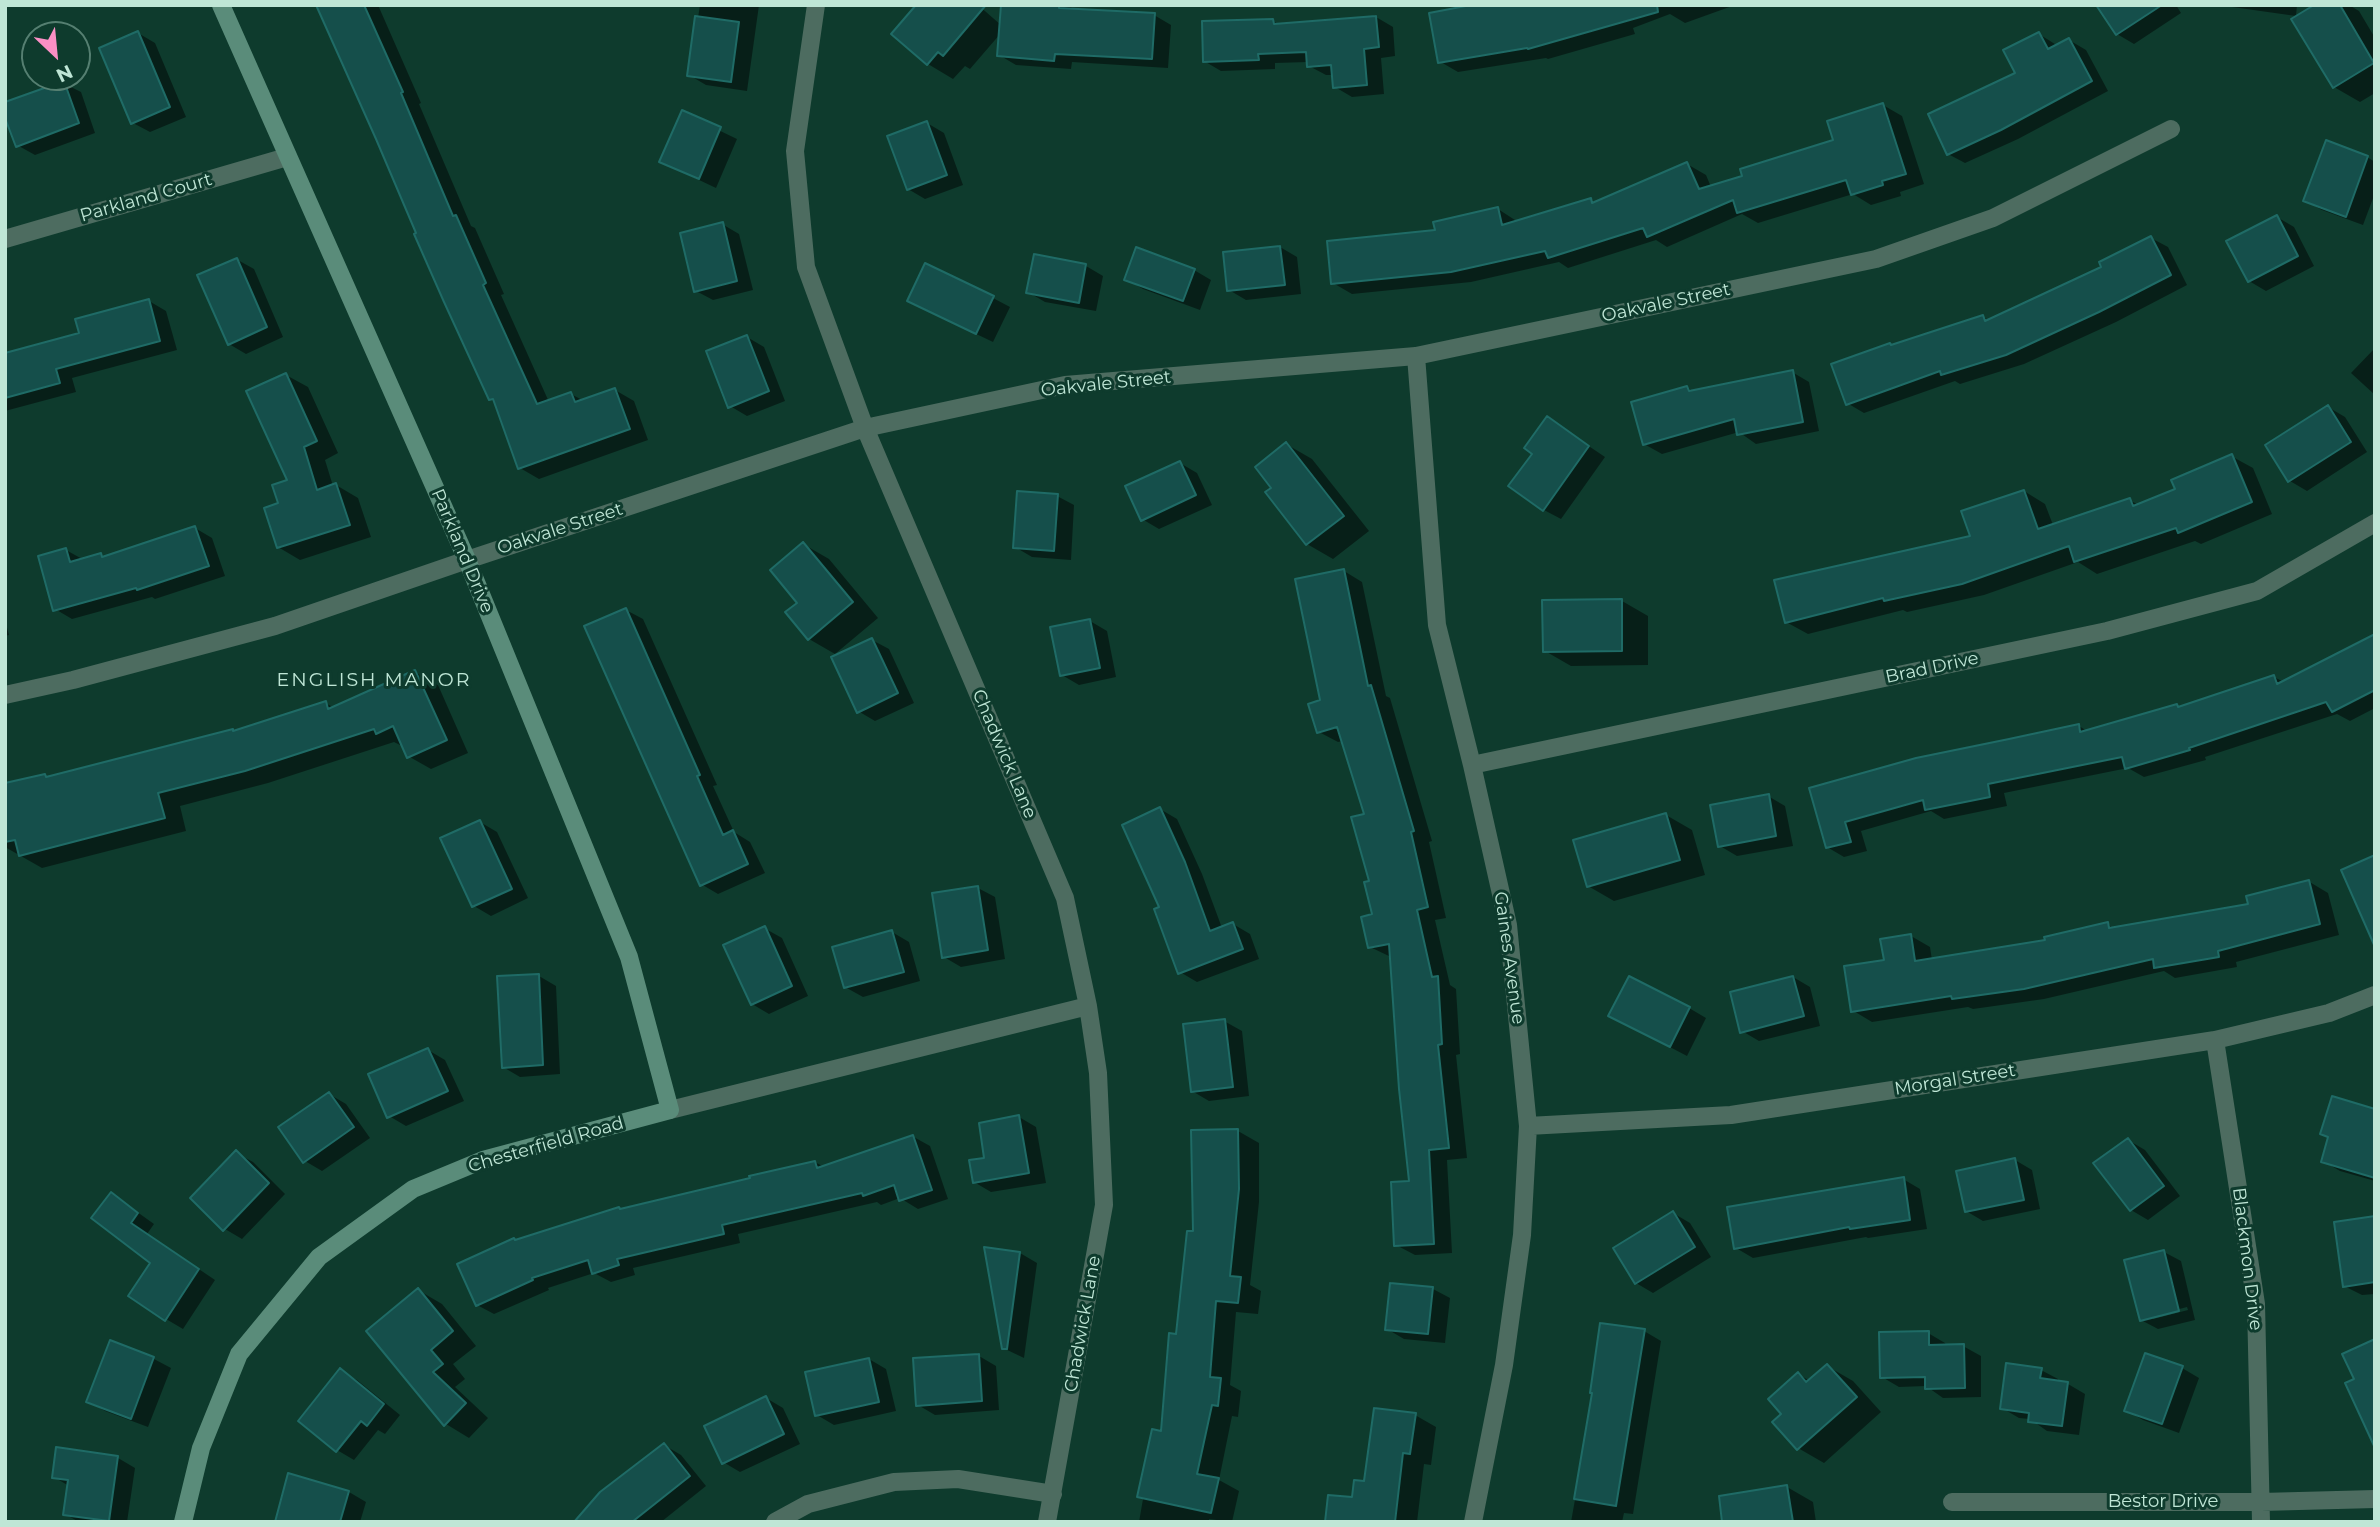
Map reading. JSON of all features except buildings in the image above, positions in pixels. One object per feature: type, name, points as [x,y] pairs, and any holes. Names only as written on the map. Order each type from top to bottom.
[{"type":"street","name":"Parkland Drive","points":[[220,5],[467,560],[629,957],[670,1110]]},
{"type":"street","name":"Chadwick Lane","points":[[816,5],[795,151],[806,267],[865,428],[1065,898],[1088,1006],[1098,1073],[1104,1205],[1047,1522]]},
{"type":"street","name":"Oakvale Street","points":[[5,695],[73,680],[275,626],[865,428],[1065,385],[1416,356],[1876,259],[1993,218],[2171,129]]},
{"type":"street","name":"Parkland Court","points":[[5,239],[287,157]]},
{"type":"street","name":"Gaines Avenue","points":[[1416,356],[1437,625],[1508,925],[1528,1126],[1522,1235],[1504,1366],[1473,1522]]},
{"type":"street","name":"Brad Drive","points":[[1472,765],[2107,631],[2257,591],[2375,523]]},
{"type":"street","name":"Morgal Street","points":[[1528,1126],[1731,1115],[2215,1040],[2329,1013],[2375,995]]},
{"type":"street","name":"Chesterfield Road","points":[[183,1522],[201,1448],[239,1354],[318,1257],[413,1189],[483,1160],[670,1110],[1088,1006]]},
{"type":"street","name":"Blackmon Drive","points":[[2215,1040],[2256,1304],[2261,1522]]},
{"type":"street","points":[[775,1522],[807,1504],[894,1482],[958,1479],[1053,1494]]},
{"type":"street","name":"Bestor Drive","points":[[1952,1502],[2261,1502],[2375,1499]]},
{"type":"district","name":"ENGLISH MANOR","points":[[374,680]]}]
